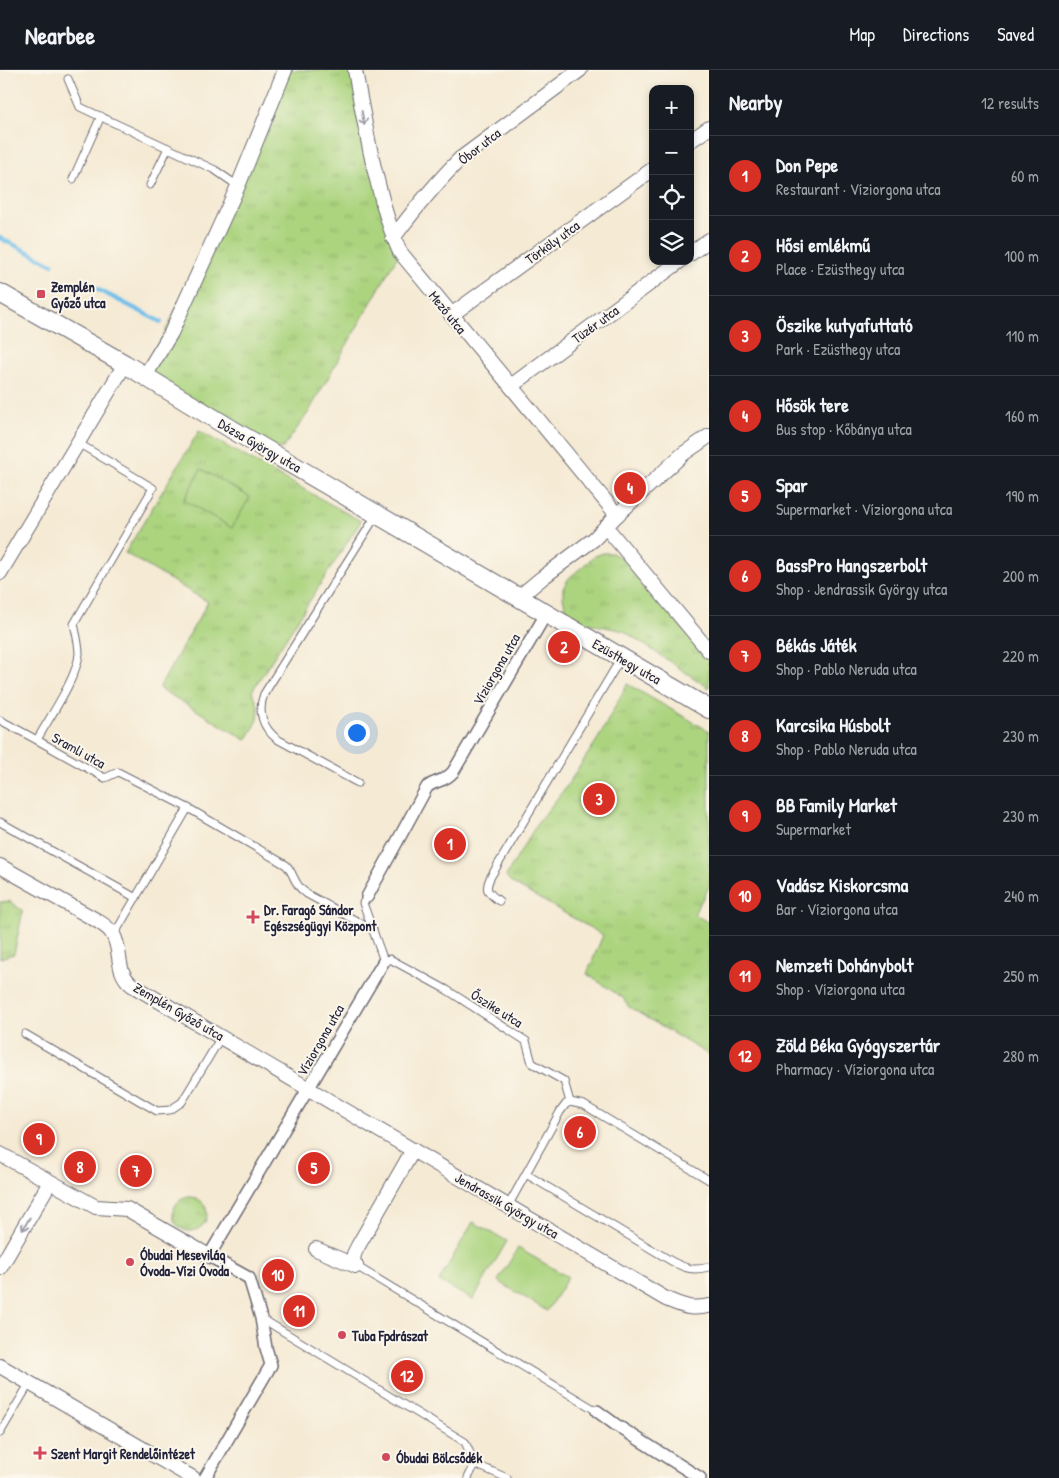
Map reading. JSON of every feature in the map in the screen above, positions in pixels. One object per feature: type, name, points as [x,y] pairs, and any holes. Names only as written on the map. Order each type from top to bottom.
[{"type":"street","points":[[144,376],[171,333],[238,186],[285,70]]},
{"type":"street","name":"Mező utca","points":[[355,70],[363,121],[380,193],[393,238],[400,252],[617,516]]},
{"type":"street","name":"Óbor utca","points":[[393,238],[432,189],[460,160],[580,70]]},
{"type":"street","points":[[694,138],[709,128]]},
{"type":"street","name":"Törköly utca","points":[[451,315],[649,172]]},
{"type":"street","points":[[694,251],[709,240]]},
{"type":"street","name":"Tüzér utca","points":[[511,386],[675,265]]},
{"type":"street","name":"Dózsa György utca","points":[[0,293],[124,364],[519,598]]},
{"type":"street","points":[[0,573],[124,364]]},
{"type":"street","points":[[519,598],[594,539],[683,454],[709,436]]},
{"type":"street","points":[[606,527],[709,651]]},
{"type":"street","name":"Ezüsthegy utca","points":[[519,598],[709,709]]},
{"type":"street","name":"Víziorgona utca","points":[[367,897],[427,787],[443,780],[453,772],[546,614]]},
{"type":"street","points":[[0,866],[96,920],[114,935]]},
{"type":"street","name":"Zemplén Győző utca","points":[[114,935],[121,970],[127,981],[309,1089]]},
{"type":"street","name":"Víziorgona utca","points":[[209,1256],[384,961]]},
{"type":"street","name":"Jendrassik György utca","points":[[309,1089],[666,1299],[688,1308],[696,1309],[709,1306]]},
{"type":"street","points":[[356,1266],[353,1261],[354,1254],[413,1150]]},
{"type":"street","points":[[0,1154],[96,1207],[127,1209],[249,1278],[261,1318],[271,1365],[205,1478]]},
{"type":"street","points":[[0,1268],[50,1182]]},
{"type":"street","points":[[316,1249],[356,1266]]},
{"type":"street","points":[[0,1367],[193,1478]]},
{"type":"street","points":[[597,1411],[700,1478]]},
{"type":"lane","points":[[68,79],[80,106],[215,170],[238,186]]},
{"type":"lane","points":[[72,179],[101,116]]},
{"type":"lane","points":[[150,185],[168,148]]},
{"type":"lane","name":"Sramli utca","points":[[78,443],[153,488],[74,624],[79,654],[75,673],[36,740],[105,778],[118,772],[188,808],[286,865],[291,870],[300,888],[308,894],[373,930]]},
{"type":"lane","points":[[358,783],[270,734],[262,721],[261,700],[377,514]]},
{"type":"lane","points":[[499,901],[487,889],[490,878],[622,657]]},
{"type":"lane","points":[[0,720],[36,740]]},
{"type":"lane","points":[[114,935],[188,808]]},
{"type":"lane","points":[[0,822],[136,898]]},
{"type":"lane","name":"Víziorgona utca","points":[[367,897],[364,903],[384,961]]},
{"type":"lane","name":"Őszike utca","points":[[384,961],[390,959],[447,990],[526,1041],[532,1063],[564,1081],[570,1102]]},
{"type":"lane","points":[[25,1034],[157,1111],[170,1110],[182,1102],[221,1036]]},
{"type":"lane","points":[[508,1206],[560,1112],[570,1102],[584,1105],[709,1180]]},
{"type":"lane","points":[[526,1174],[673,1262],[692,1270],[709,1267]]},
{"type":"lane","points":[[356,1266],[597,1411]]},
{"type":"lane","points":[[261,1318],[465,1442],[475,1464],[507,1478]]},
{"type":"lane","points":[[0,1433],[29,1384]]},
{"type":"lane","points":[[468,1478],[475,1464]]},
{"type":"green space","points":[[285,70],[354,70],[400,252],[308,413],[283,448],[265,449],[145,376]]},
{"type":"green space","points":[[199,431],[361,521],[252,691],[259,712],[257,722],[246,740],[159,688],[208,602],[125,553]]},
{"type":"green space","points":[[201,469],[250,497],[232,528],[184,500]]},
{"type":"green space","points":[[603,553],[612,553],[626,560],[709,661],[709,688],[624,631],[587,623],[571,615],[566,608],[563,598],[563,588],[569,578],[595,556]]},
{"type":"green space","points":[[627,684],[709,731],[709,887],[694,914],[709,923],[709,1055],[629,1007],[623,998],[587,974],[603,935],[512,883],[506,876],[537,824],[566,787],[599,737]]},
{"type":"green space","points":[[9,901],[23,911],[14,954],[0,958],[0,902]]},
{"type":"green space","points":[[190,1197],[197,1198],[202,1202],[206,1207],[206,1221],[202,1226],[197,1230],[190,1231],[183,1230],[178,1226],[174,1221],[173,1214],[174,1207],[178,1202],[183,1198]]},
{"type":"green space","points":[[473,1222],[507,1241],[473,1300],[439,1281]]},
{"type":"green space","points":[[518,1248],[568,1277],[547,1311],[498,1281]]},
{"type":"waterway","points":[[0,238],[52,264]]},
{"type":"waterway","points":[[93,287],[161,322]]},
{"type":"place","name":"Zemplén Győző utca","points":[[41,294]]},
{"type":"place","name":"Hősök tere","points":[[630,488]]},
{"type":"place","name":"Hősi emlékmű","points":[[564,647]]},
{"type":"place","name":"Öszike kutyafuttató","points":[[599,799]]},
{"type":"place","name":"Don Pepe","points":[[450,844]]},
{"type":"place","name":"Dr. Faragó Sándor Egészségügyi Központ","points":[[253,917]]},
{"type":"place","name":"BassPro Hangszerbolt","points":[[580,1132]]},
{"type":"place","name":"BB Family Market","points":[[39,1139]]},
{"type":"place","name":"Karcsika Húsbolt","points":[[80,1167]]},
{"type":"place","name":"Spar","points":[[314,1168]]},
{"type":"place","name":"Békás Játék","points":[[136,1171]]},
{"type":"place","name":"Óbudai Mesevilág Óvoda-Vízi Óvoda","points":[[130,1262]]},
{"type":"place","name":"Vadász Kiskorcsma","points":[[278,1275]]},
{"type":"place","name":"Nemzeti Dohánybolt","points":[[299,1311]]},
{"type":"place","name":"Tuba Fpdrászat","points":[[342,1335]]},
{"type":"place","name":"Zöld Béka Gyógyszertár","points":[[407,1376]]},
{"type":"place","name":"Szent Margit Rendelőintézet","points":[[40,1453]]},
{"type":"place","name":"Óbudai Bölcsődék","points":[[386,1457]]}]
